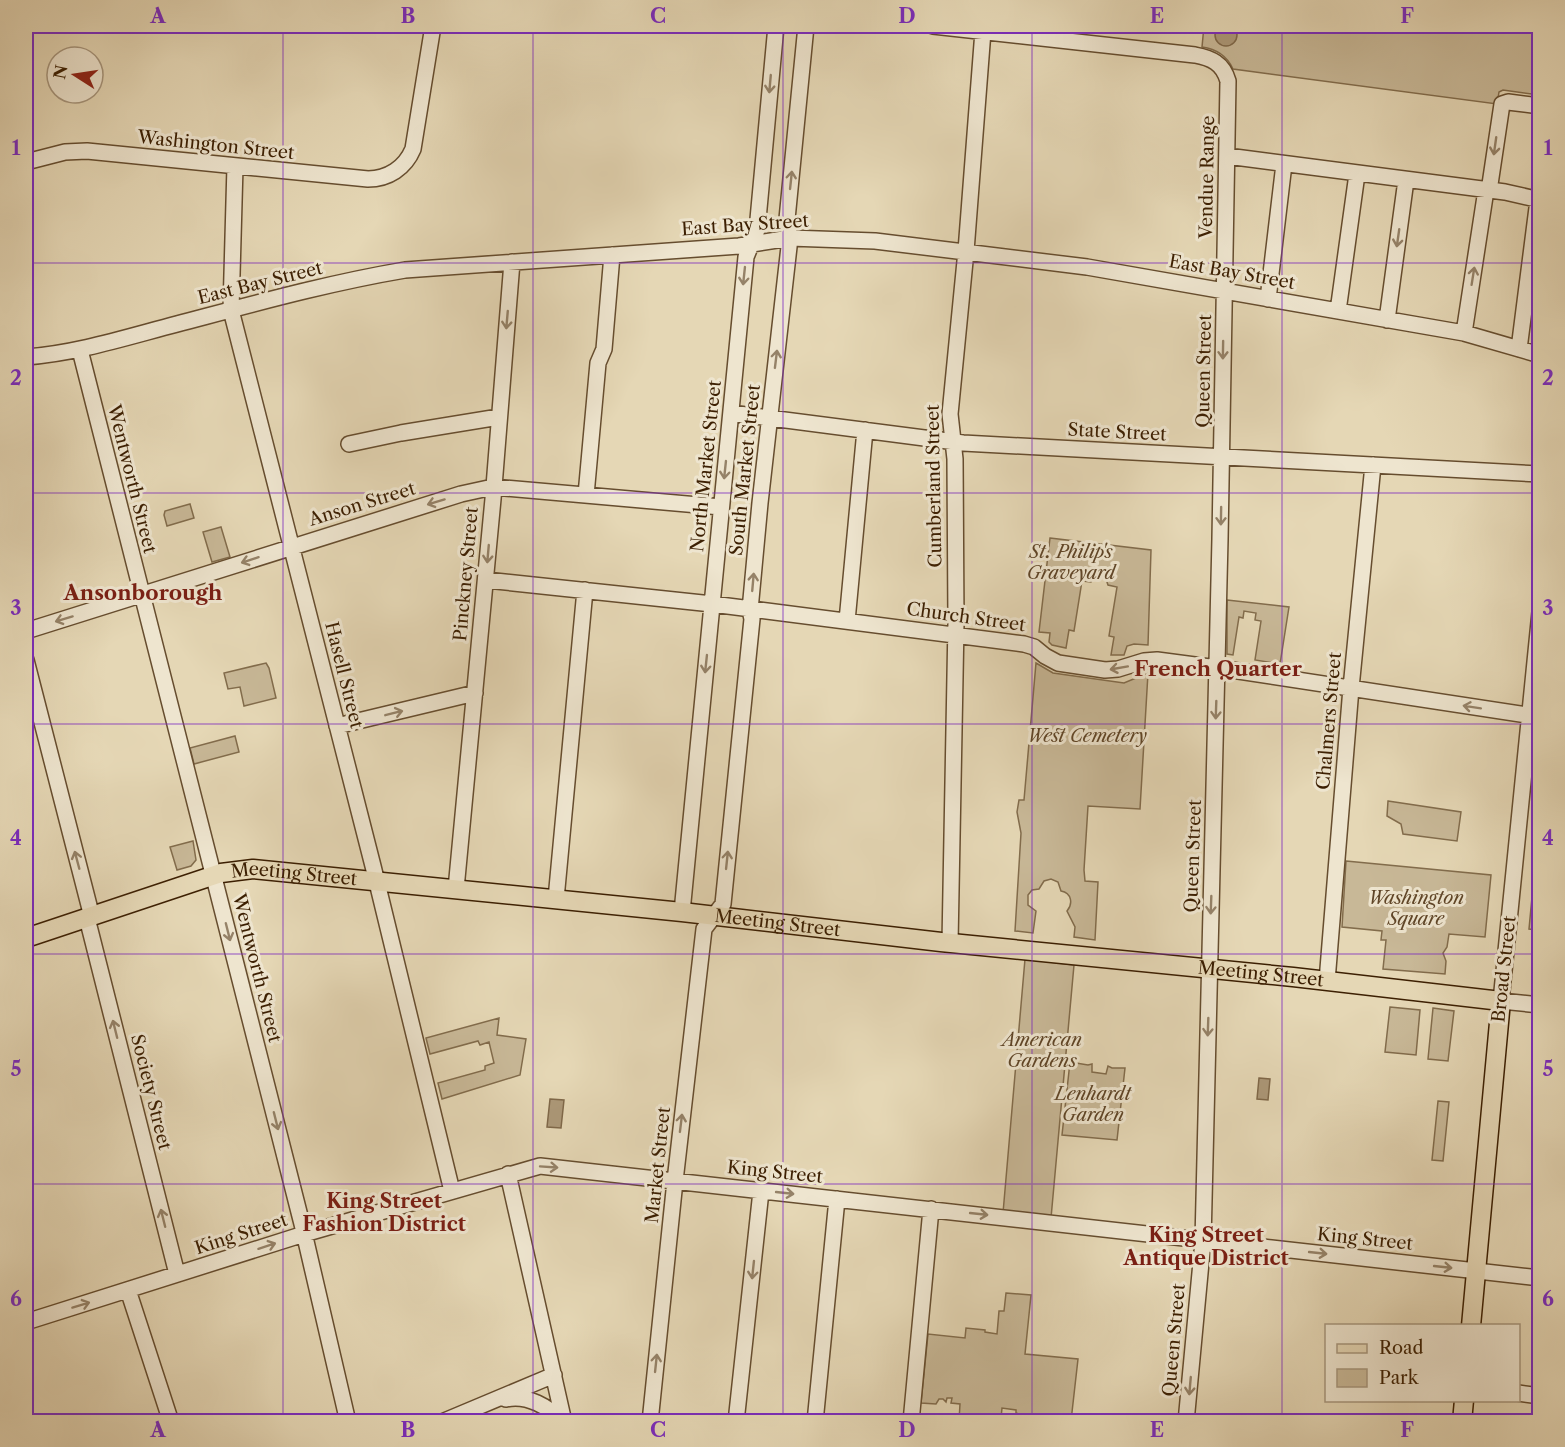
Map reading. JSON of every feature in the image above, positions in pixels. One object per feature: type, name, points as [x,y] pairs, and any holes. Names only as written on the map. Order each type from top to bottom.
[{"type":"main road","name":"Meeting Street","points":[[26,938],[213,876],[230,871],[253,869],[714,915],[950,943],[1501,1001]]},
{"type":"main road","name":"Broad Street","points":[[1471,1324],[1501,1001]]},
{"type":"main road","points":[[1462,1422],[1464,1402]]},
{"type":"street","name":"Washington Street","points":[[26,162],[65,152],[87,152],[368,180],[389,176],[401,167],[413,149],[433,26]]},
{"type":"street","name":"North Market Street","points":[[682,912],[746,257],[757,230],[776,26]]},
{"type":"street","name":"South Market Street","points":[[714,915],[723,904],[752,619],[750,610],[769,417],[790,238],[787,219],[806,26]]},
{"type":"street","points":[[933,26],[983,31]]},
{"type":"street","name":"Vendue Range","points":[[983,31],[1195,55],[1208,58],[1220,65],[1226,74],[1228,89],[1224,291]]},
{"type":"street","name":"Cumberland Street","points":[[950,943],[956,634],[953,442],[950,414],[966,251],[983,31]]},
{"type":"street","points":[[1464,333],[1501,106],[1503,103],[1539,106]]},
{"type":"street","points":[[1227,156],[1488,190],[1539,200],[1519,349]]},
{"type":"street","points":[[1268,299],[1284,164]]},
{"type":"street","name":"Hasell Street","points":[[235,166],[231,310],[452,1191]]},
{"type":"street","points":[[1338,311],[1357,174]]},
{"type":"street","points":[[1388,320],[1406,180]]},
{"type":"street","name":"East Bay Street","points":[[26,357],[80,350],[231,310],[362,278],[405,270],[752,244],[790,238],[875,242],[966,251],[1101,269],[1464,333],[1539,355]]},
{"type":"street","points":[[586,495],[598,363],[604,349],[612,255]]},
{"type":"street","name":"Pinckney Street","points":[[456,889],[486,580],[512,262]]},
{"type":"street","name":"Queen Street","points":[[1186,1422],[1203,1241],[1224,291]]},
{"type":"street","name":"Wentworth Street","points":[[80,350],[304,1234],[348,1422]]},
{"type":"street","name":"State Street","points":[[731,413],[953,442],[1539,474]]},
{"type":"street","points":[[349,444],[499,417]]},
{"type":"street","points":[[847,621],[865,430]]},
{"type":"street","name":"Chalmers Street","points":[[1327,981],[1351,688],[1373,465]]},
{"type":"street","name":"Anson Street","points":[[26,631],[291,546],[461,494],[493,487],[721,507]]},
{"type":"street","name":"Church Street","points":[[486,580],[712,604],[956,634],[1024,644],[1034,647],[1058,663],[1105,670],[1118,669],[1150,660],[1535,716]]},
{"type":"street","points":[[556,899],[585,590]]},
{"type":"street","name":"Broad Street","points":[[1501,1001],[1535,716],[1539,612]]},
{"type":"street","name":"Society Street","points":[[26,660],[177,1274]]},
{"type":"street","points":[[337,726],[475,693]]},
{"type":"street","name":"Market Street","points":[[650,1422],[704,929],[714,915]]},
{"type":"street","name":"Meeting Street","points":[[1501,1001],[1539,1005]]},
{"type":"street","name":"King Street","points":[[26,1322],[304,1234],[508,1174],[545,1166],[1539,1278]]},
{"type":"street","points":[[508,1174],[564,1422]]},
{"type":"street","points":[[736,1422],[761,1191]]},
{"type":"street","points":[[815,1422],[837,1199]]},
{"type":"street","points":[[911,1422],[930,1209]]},
{"type":"street","points":[[128,1290],[171,1422]]},
{"type":"street","points":[[442,1422],[554,1375]]},
{"type":"street","points":[[1520,1393],[1539,1395]]},
{"type":"street","points":[[485,1404],[522,1398],[543,1406],[564,1422]]},
{"type":"green space","points":[[1204,26],[1539,26],[1539,95],[1503,90],[1499,92],[1497,104],[1233,69],[1221,54],[1202,47]]},
{"type":"green space","points":[[190,504],[194,518],[167,526],[165,511]]},
{"type":"green space","points":[[221,527],[230,557],[212,562],[203,532]]},
{"type":"green space","name":"St. Philip's Graveyard","points":[[1050,538],[1151,550],[1148,645],[1134,644],[1127,646],[1124,655],[1111,655],[1114,637],[1109,636],[1117,587],[1108,585],[1106,579],[1100,576],[1095,577],[1091,582],[1082,581],[1074,631],[1069,630],[1066,648],[1052,645],[1049,642],[1050,633],[1039,632]]},
{"type":"green space","points":[[1227,600],[1289,607],[1280,664],[1255,660],[1261,621],[1255,620],[1256,613],[1244,611],[1243,618],[1239,617],[1233,655],[1227,654]]},
{"type":"green space","points":[[266,663],[276,698],[244,706],[240,687],[228,689],[224,673]]},
{"type":"green space","name":"West Cemetery","points":[[1036,663],[1053,673],[1124,683],[1148,673],[1140,809],[1088,806],[1084,870],[1085,881],[1098,882],[1095,940],[1074,937],[1075,927],[1067,911],[1071,902],[1069,896],[1061,891],[1058,882],[1051,879],[1044,881],[1039,889],[1032,890],[1028,895],[1028,905],[1036,911],[1033,933],[1015,931],[1021,833],[1017,812],[1019,800],[1024,800]]},
{"type":"green space","points":[[235,736],[239,752],[194,764],[190,748]]},
{"type":"green space","points":[[1388,801],[1461,812],[1457,841],[1403,834],[1401,824],[1387,816]]},
{"type":"green space","points":[[193,841],[196,860],[191,866],[177,870],[170,847]]},
{"type":"green space","name":"Washington Square","points":[[1346,861],[1491,875],[1485,937],[1449,934],[1447,947],[1443,953],[1446,961],[1445,974],[1383,969],[1386,940],[1381,940],[1382,931],[1342,927]]},
{"type":"green space","points":[[1532,897],[1539,897],[1539,926],[1536,925],[1536,930],[1529,929]]},
{"type":"green space","name":"American Gardens","points":[[1025,959],[1074,965],[1051,1218],[1003,1213]]},
{"type":"green space","points":[[1390,1007],[1420,1010],[1416,1055],[1385,1052]]},
{"type":"green space","points":[[1433,1008],[1454,1011],[1448,1061],[1428,1059]]},
{"type":"green space","points":[[499,1018],[497,1035],[526,1039],[520,1075],[442,1099],[438,1083],[485,1070],[485,1066],[494,1063],[489,1042],[480,1045],[478,1041],[430,1054],[426,1038]]},
{"type":"green space","name":"Lenhardt Garden","points":[[1070,1062],[1092,1064],[1092,1072],[1106,1074],[1108,1066],[1125,1068],[1117,1140],[1062,1135]]},
{"type":"green space","points":[[1438,1101],[1449,1102],[1443,1161],[1432,1160]]},
{"type":"green space","points":[[1006,1293],[1031,1295],[1025,1354],[1078,1359],[1071,1421],[1015,1420],[1019,1418],[1016,1410],[1002,1408],[1001,1418],[994,1417],[993,1421],[959,1421],[960,1404],[951,1403],[952,1398],[947,1398],[946,1402],[939,1399],[936,1404],[921,1403],[928,1334],[965,1338],[966,1328],[997,1334],[999,1311],[1004,1311]]},
{"type":"shaded area","points":[[1226,24],[1234,27],[1237,35],[1234,43],[1226,46],[1218,43],[1215,35],[1218,27]]},
{"type":"shaded area","points":[[1259,1078],[1270,1079],[1268,1100],[1257,1099]]},
{"type":"shaded area","points":[[550,1099],[564,1100],[561,1128],[547,1127]]},
{"type":"district","name":"Ansonborough","points":[[143,593]]},
{"type":"district","name":"French Quarter","points":[[1218,669]]},
{"type":"district","name":"King Street Fashion District","points":[[384,1212]]},
{"type":"district","name":"King Street Antique District","points":[[1206,1246]]}]
